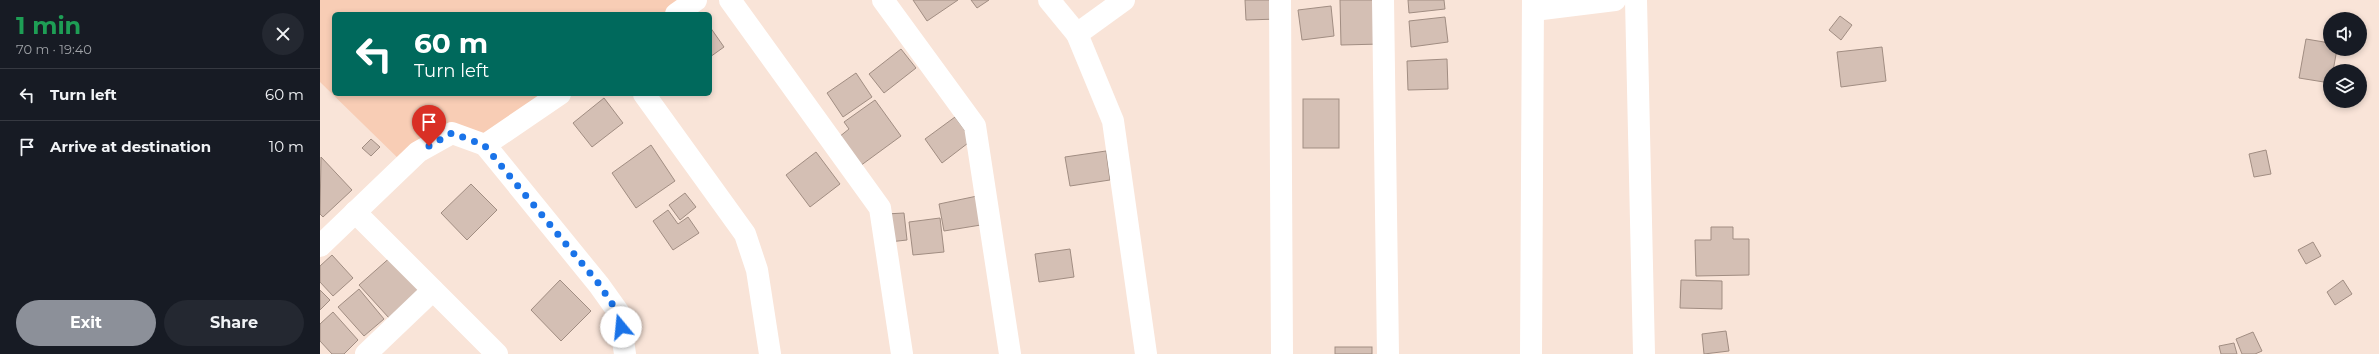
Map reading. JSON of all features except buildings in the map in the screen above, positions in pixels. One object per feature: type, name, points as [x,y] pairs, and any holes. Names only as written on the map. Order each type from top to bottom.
[{"type":"street","points":[[679,12],[696,0]]},
{"type":"street","points":[[730,0],[880,208],[902,354]]},
{"type":"street","points":[[883,0],[975,126],[1010,354]]},
{"type":"street","points":[[1049,0],[1077,34],[1112,121],[1146,354]]},
{"type":"street","points":[[1077,34],[1124,0]]},
{"type":"street","points":[[1280,0],[1282,354]]},
{"type":"street","points":[[1383,0],[1388,354]]},
{"type":"street","points":[[1531,354],[1533,5],[1615,0]]},
{"type":"street","points":[[1636,0],[1644,354]]},
{"type":"street","points":[[484,145],[557,96]]},
{"type":"street","points":[[645,96],[745,234],[757,270],[770,354]]},
{"type":"street","points":[[320,246],[418,152],[452,133],[484,145],[599,284],[619,314],[625,354]]},
{"type":"street","points":[[356,212],[497,354]]},
{"type":"street","points":[[366,354],[433,290]]},
{"type":"shaded area","points":[[320,0],[695,0],[678,12],[332,12],[332,94],[320,82]]},
{"type":"shaded area","points":[[334,96],[552,96],[484,142],[443,124],[405,165]]},
{"type":"route","points":[[429,146],[452,133],[484,145],[599,284],[619,314],[621,327]]}]
